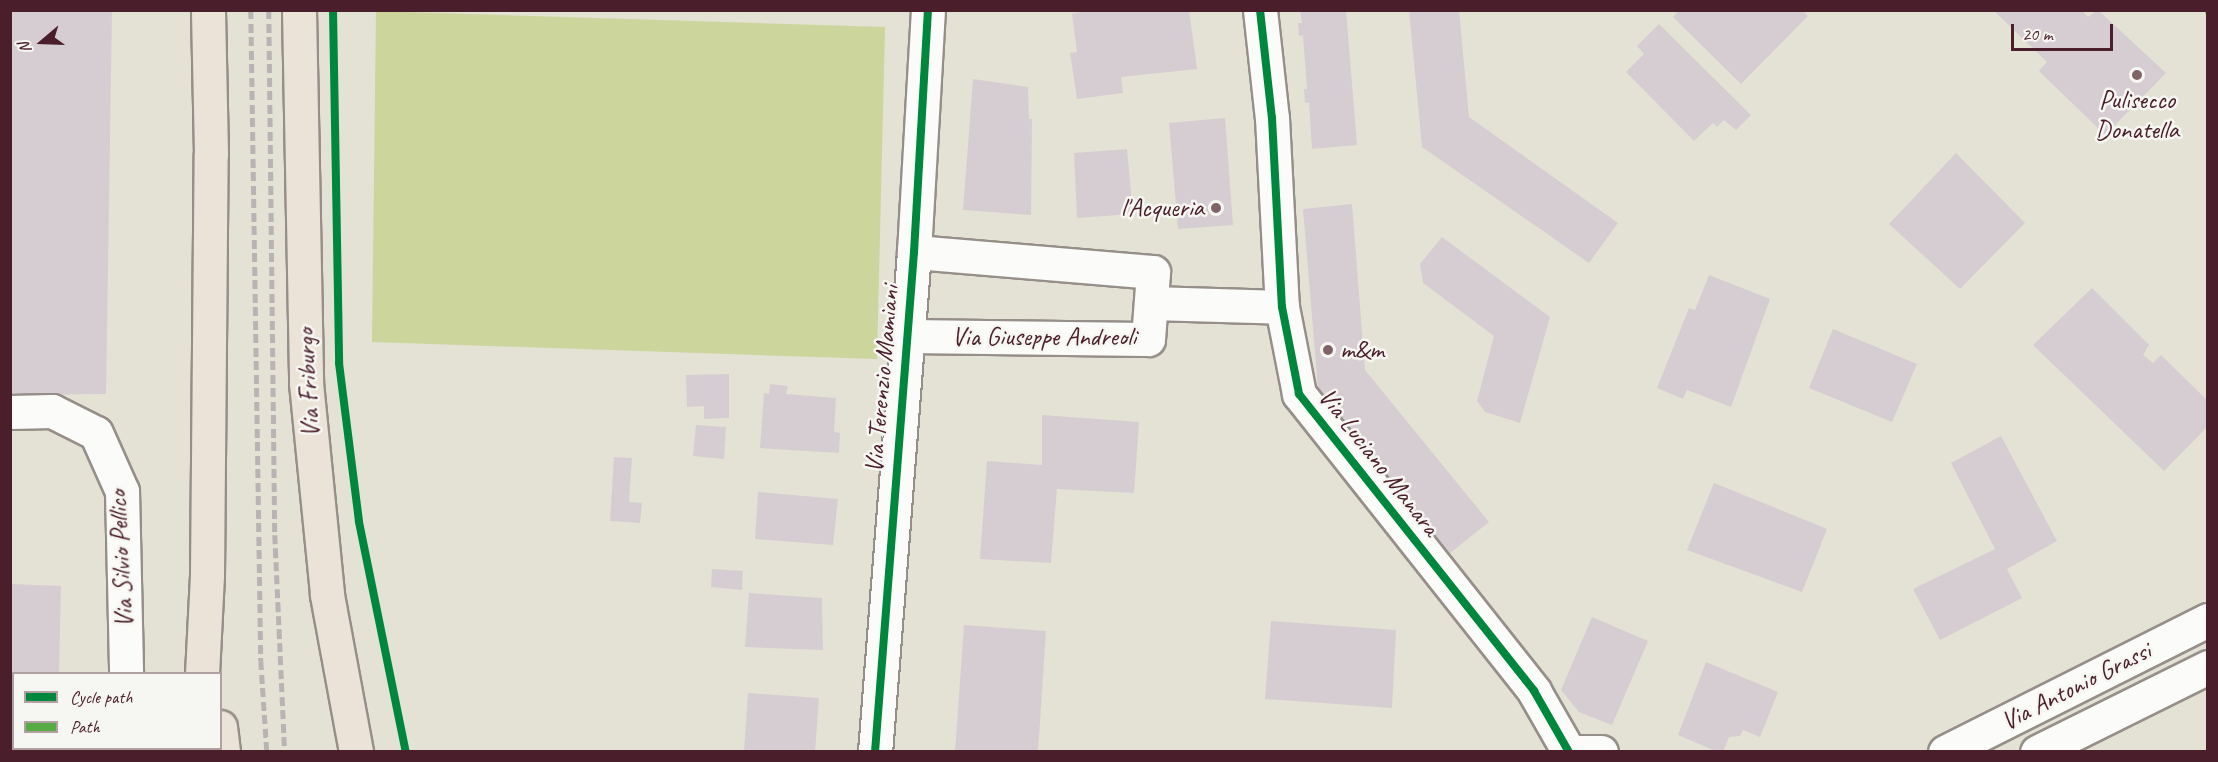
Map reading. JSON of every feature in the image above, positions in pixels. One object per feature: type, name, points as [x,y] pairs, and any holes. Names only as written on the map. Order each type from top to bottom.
[{"type":"main road","points":[[202,672],[207,575],[211,154],[208,10]]},
{"type":"main road","name":"Via Friburgo","points":[[299,10],[306,383],[327,595],[356,752]]},
{"type":"main road","points":[[207,575],[216,672]]},
{"type":"street","name":"Via Terenzio Mamiani","points":[[875,752],[905,336],[914,252],[928,10]]},
{"type":"street","name":"Via Luciano Manara","points":[[1260,10],[1272,118],[1282,307],[1299,394],[1534,691],[1569,752]]},
{"type":"street","name":"Via Giuseppe Andreoli","points":[[905,336],[1148,339],[1153,272],[914,252]]},
{"type":"street","name":"Via Giuseppe Andreoli","points":[[1151,303],[1282,307]]},
{"type":"street","name":"Via Silvio Pellico","points":[[10,412],[52,411],[96,433],[118,481],[122,491],[126,672]]},
{"type":"street","name":"Via Antonio Grassi","points":[[1945,752],[2208,620]]},
{"type":"street","name":"Via Antonio Grassi","points":[[2037,752],[2208,666]]},
{"type":"street","points":[[1579,752],[1601,752]]},
{"type":"green space","points":[[376,11],[885,27],[877,359],[372,342]]},
{"type":"building","points":[[10,10],[112,10],[106,394],[10,395]]},
{"type":"building","points":[[1089,10],[1189,10],[1197,69],[1121,77],[1123,93],[1077,99],[1070,53],[1077,52],[1072,14]]},
{"type":"building","points":[[1300,10],[1346,10],[1357,145],[1312,149],[1309,102],[1305,103],[1304,89],[1307,89],[1303,35],[1299,36],[1298,23],[1302,23]]},
{"type":"building","points":[[1409,10],[1459,10],[1469,117],[1618,223],[1589,263],[1422,147]]},
{"type":"building","points":[[1679,10],[1802,10],[1808,16],[1741,84],[1673,17]]},
{"type":"building","points":[[1993,10],[2081,10],[2088,17],[2098,10],[2166,73],[2105,135],[2039,71],[2047,62]]},
{"type":"building","points":[[1659,24],[1751,115],[1736,130],[1724,120],[1717,127],[1713,123],[1694,141],[1626,72],[1644,54],[1637,46]]},
{"type":"building","points":[[973,79],[1028,87],[1029,119],[1032,119],[1031,215],[963,210]]},
{"type":"building","points":[[1225,118],[1233,225],[1178,229],[1169,123]]},
{"type":"building","points":[[1127,149],[1133,214],[1077,218],[1074,153]]},
{"type":"building","points":[[1956,153],[2025,223],[1960,289],[1889,224]]},
{"type":"building","points":[[1352,204],[1365,370],[1489,522],[1450,553],[1318,388],[1303,209]]},
{"type":"building","points":[[1442,237],[1550,317],[1520,423],[1485,412],[1477,401],[1494,336],[1423,283],[1420,264]]},
{"type":"building","points":[[1709,275],[1770,299],[1731,407],[1687,390],[1683,399],[1657,388],[1689,308],[1695,310]]},
{"type":"building","points":[[2092,288],[2149,345],[2143,355],[2153,363],[2161,355],[2208,401],[2208,426],[2164,471],[2033,345]]},
{"type":"building","points":[[1833,329],[1917,364],[1892,422],[1809,388]]},
{"type":"building","points":[[729,374],[729,418],[704,419],[704,406],[687,407],[686,375]]},
{"type":"building","points":[[770,384],[788,386],[786,394],[836,398],[834,432],[840,433],[839,453],[760,448],[764,393],[769,394]]},
{"type":"building","points":[[1042,415],[1139,422],[1134,493],[1057,489],[1051,563],[980,559],[987,461],[1042,465]]},
{"type":"building","points":[[696,425],[726,427],[724,459],[693,456]]},
{"type":"building","points":[[2001,436],[2057,541],[2007,569],[2022,598],[1940,640],[1913,589],[1995,549],[1951,463]]},
{"type":"building","points":[[614,457],[632,458],[629,502],[642,503],[640,523],[610,521]]},
{"type":"building","points":[[1714,483],[1827,529],[1802,592],[1687,550]]},
{"type":"building","points":[[758,492],[838,499],[833,545],[755,539]]},
{"type":"building","points":[[712,569],[743,571],[742,590],[711,587]]},
{"type":"building","points":[[10,584],[61,586],[59,672],[12,672],[12,750],[56,752],[10,752]]},
{"type":"building","points":[[749,593],[822,598],[823,650],[745,647]]},
{"type":"building","points":[[1592,617],[1648,641],[1612,725],[1579,712],[1561,690]]},
{"type":"building","points":[[1271,621],[1396,630],[1392,708],[1265,699]]},
{"type":"building","points":[[964,625],[1046,631],[1038,752],[955,752]]},
{"type":"building","points":[[1706,662],[1778,692],[1760,737],[1743,730],[1740,736],[1729,737],[1723,752],[1718,752],[1678,735]]},
{"type":"building","points":[[748,693],[819,698],[815,752],[744,752]]},
{"type":"railway","points":[[251,10],[261,661],[267,752]]},
{"type":"railway","points":[[269,10],[275,535],[285,752]]},
{"type":"cycle path","points":[[333,10],[339,363],[359,522],[406,752]]},
{"type":"cycle path","points":[[875,752],[914,252],[928,10]]},
{"type":"cycle path","points":[[1260,10],[1272,118],[1282,307],[1299,394],[1534,691],[1569,752]]},
{"type":"place","name":"Pulisecco Donatella","points":[[2137,75]]},
{"type":"place","name":"l'Acqueria","points":[[1216,208]]},
{"type":"place","name":"m&m","points":[[1328,350]]}]
